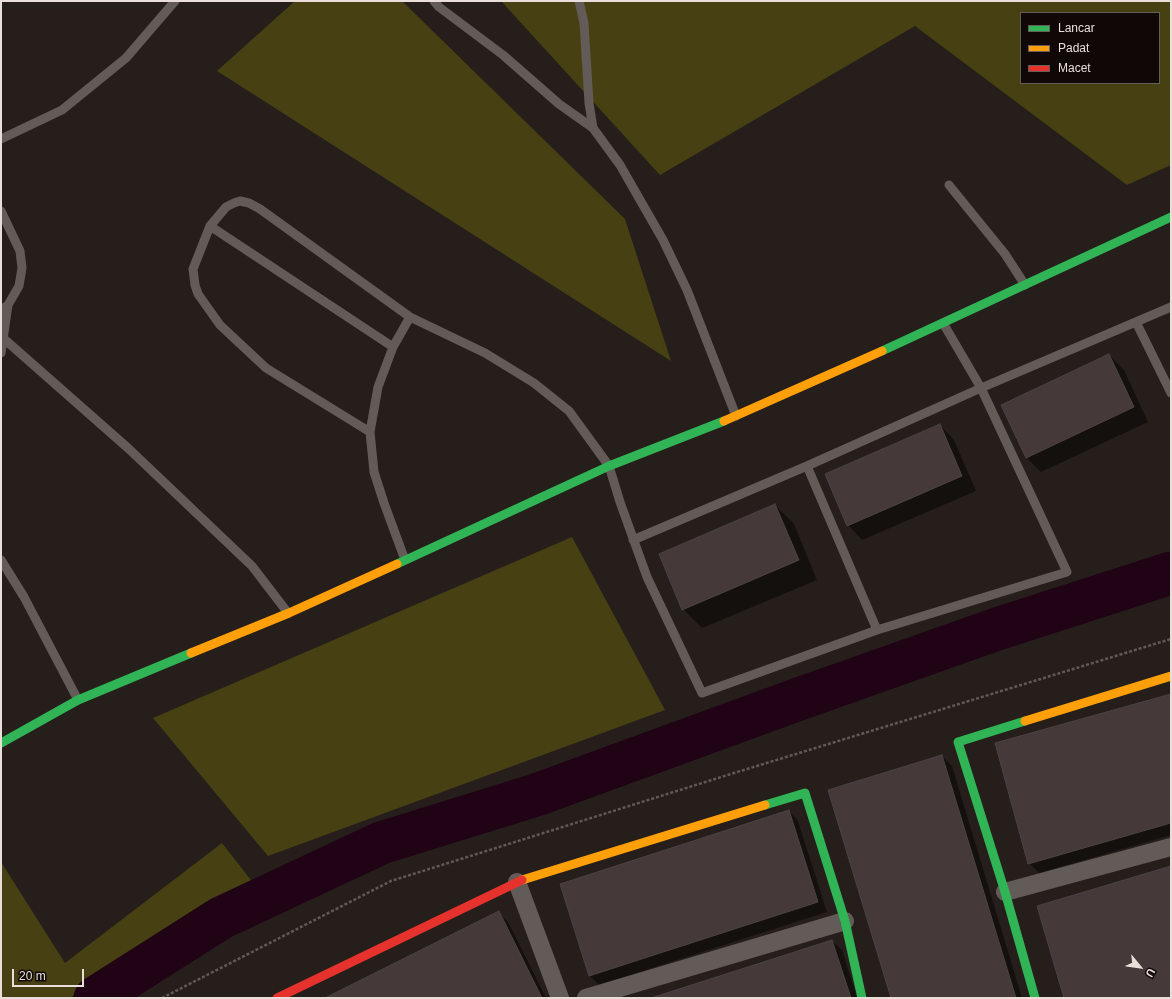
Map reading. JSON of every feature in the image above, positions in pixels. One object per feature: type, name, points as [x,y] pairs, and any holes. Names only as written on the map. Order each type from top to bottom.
[{"type":"main road","points":[[1,743],[78,700],[289,613],[609,466],[736,416],[943,324],[1171,218]]},
{"type":"main road","points":[[1035,998],[958,742],[1171,676]]},
{"type":"main road","points":[[277,998],[277,996],[517,882],[805,793],[845,921],[862,998]]},
{"type":"street","points":[[1004,892],[1171,846]]},
{"type":"street","points":[[517,882],[560,998]]},
{"type":"street","points":[[586,998],[845,921]]},
{"type":"lane","points":[[1,139],[62,110],[126,58],[175,1]]},
{"type":"lane","points":[[434,1],[439,7],[503,55],[559,104],[593,128],[620,165],[663,240],[687,290],[736,416]]},
{"type":"lane","points":[[580,1],[584,23],[589,103],[593,128]]},
{"type":"lane","points":[[949,185],[1005,254],[1025,285]]},
{"type":"lane","points":[[370,432],[266,368],[220,325],[198,294],[193,269],[210,226],[226,208],[240,201],[249,203],[260,209],[410,317],[485,353],[534,383],[569,411],[609,466],[633,540],[647,577],[702,693],[878,630],[1066,572],[981,388],[943,324]]},
{"type":"lane","points":[[1,211],[20,251],[22,268],[19,286],[5,307],[1,353]]},
{"type":"lane","points":[[210,226],[393,347]]},
{"type":"lane","points":[[633,540],[807,466],[981,388],[1171,307]]},
{"type":"lane","points":[[405,561],[374,472],[370,432],[378,387],[393,347],[410,317]]},
{"type":"lane","points":[[1136,322],[1171,393]]},
{"type":"lane","points":[[3,338],[129,449],[252,566],[289,613]]},
{"type":"lane","points":[[807,466],[878,630]]},
{"type":"lane","points":[[1,560],[24,597],[78,700]]},
{"type":"path","points":[[162,998],[391,881],[734,773],[1171,639]]},
{"type":"shaded area","points":[[295,1],[402,1],[625,219],[671,361],[217,71]]},
{"type":"shaded area","points":[[501,1],[1171,1],[1171,165],[1127,185],[915,26],[660,175]]},
{"type":"shaded area","points":[[572,537],[665,710],[268,856],[153,718]]},
{"type":"shaded area","points":[[222,843],[254,884],[70,998],[1,998],[1,862],[65,963]]},
{"type":"building","points":[[1109,354],[1134,407],[1026,458],[1001,405]]},
{"type":"building","points":[[940,424],[962,476],[847,526],[825,474]]},
{"type":"building","points":[[775,504],[799,560],[682,610],[659,554]]},
{"type":"building","points":[[1171,694],[1171,823],[1028,864],[995,743]]},
{"type":"building","points":[[942,755],[1016,998],[891,998],[828,790]]},
{"type":"building","points":[[789,810],[818,902],[589,976],[560,884]]},
{"type":"building","points":[[1171,866],[1171,997],[1064,998],[1037,906]]},
{"type":"building","points":[[499,911],[542,998],[325,998]]},
{"type":"building","points":[[832,940],[851,998],[651,998]]},
{"type":"waterway","points":[[95,998],[221,918],[381,843],[536,795],[799,699],[997,629],[1171,573]]},
{"type":"traffic: fast","points":[[882,351],[1171,217]]},
{"type":"traffic: fast","points":[[397,564],[609,466],[724,421]]},
{"type":"traffic: fast","points":[[1,743],[78,700],[191,653]]},
{"type":"traffic: fast","points":[[1025,721],[958,742],[1005,892],[1035,998]]},
{"type":"traffic: fast","points":[[765,805],[805,793],[845,921],[862,998]]},
{"type":"traffic: slow","points":[[724,421],[882,351]]},
{"type":"traffic: slow","points":[[191,653],[289,613],[397,564]]},
{"type":"traffic: slow","points":[[1025,721],[1171,676]]},
{"type":"traffic: slow","points":[[522,880],[765,805]]},
{"type":"traffic: jam","points":[[277,998],[522,880]]}]
